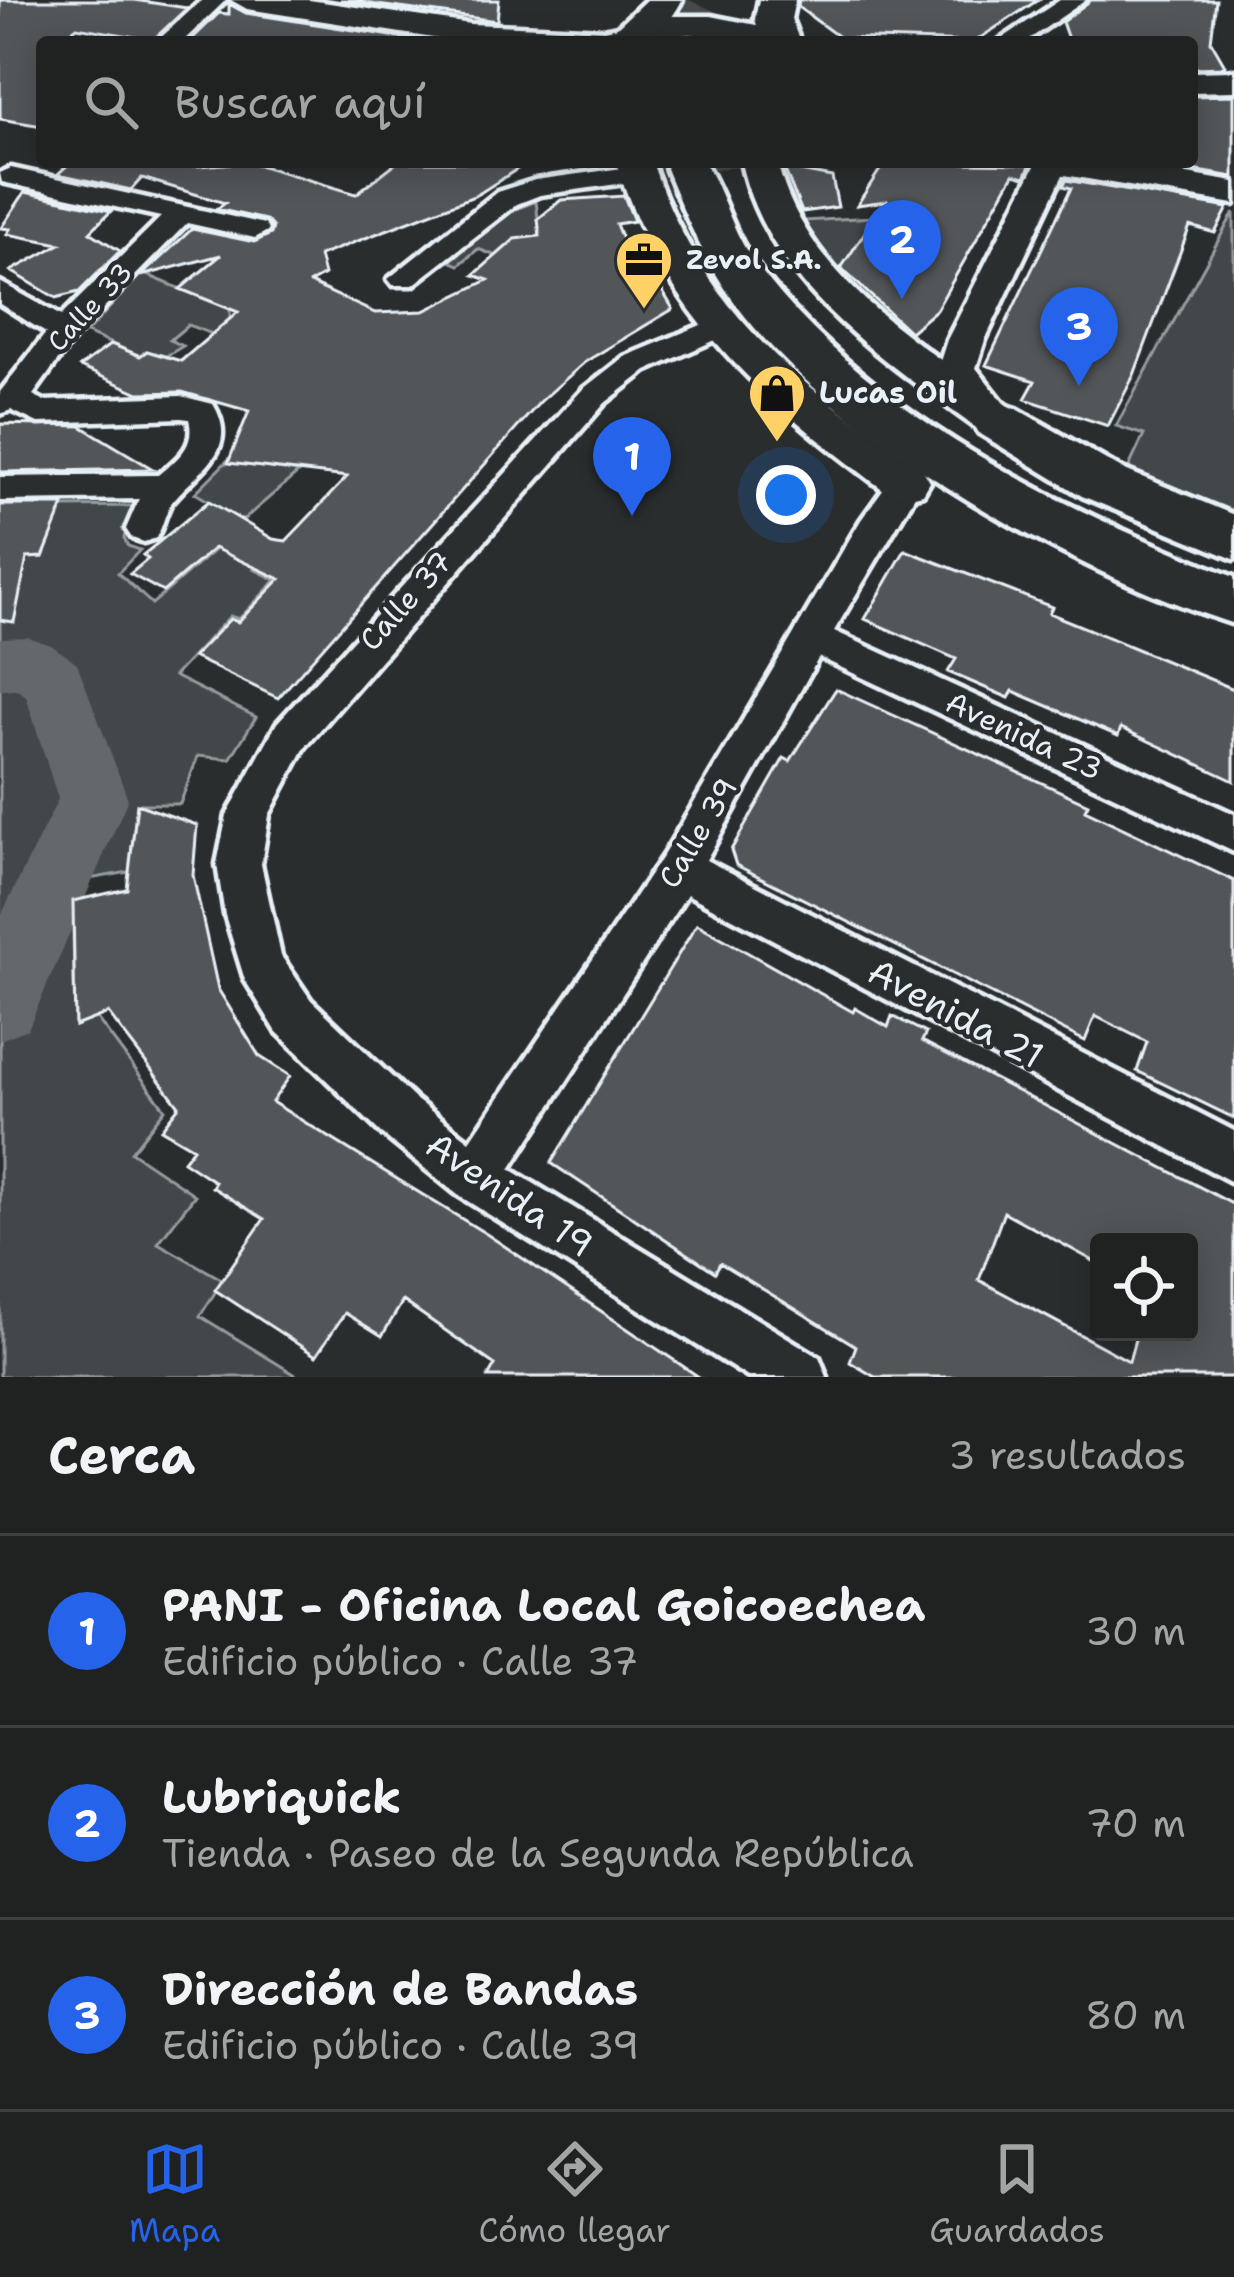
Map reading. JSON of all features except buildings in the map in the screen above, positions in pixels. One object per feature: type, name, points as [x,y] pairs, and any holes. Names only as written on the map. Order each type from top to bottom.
[{"type":"highway","points":[[618,36],[657,14],[664,0]]},
{"type":"highway","points":[[777,0],[773,19],[777,36]]},
{"type":"highway","points":[[689,168],[728,260],[763,303],[795,340],[908,434],[1080,537],[1234,601]]},
{"type":"highway","points":[[690,168],[748,217],[810,303],[864,354],[1006,458],[1142,529],[1234,567]]},
{"type":"highway","points":[[998,422],[1101,482],[1234,538]]},
{"type":"highway","points":[[906,482],[1078,577],[1234,643]]},
{"type":"main road","points":[[248,0],[470,34],[542,36]]},
{"type":"main road","points":[[210,1],[429,36]]},
{"type":"main road","points":[[629,36],[710,25],[754,36]]},
{"type":"main road","points":[[1198,86],[1234,85]]},
{"type":"main road","points":[[689,168],[667,248],[718,327],[810,414],[906,482]]},
{"type":"main road","points":[[692,168],[763,190],[798,249],[844,304],[998,422]]},
{"type":"main road","points":[[1088,168],[1234,193]]},
{"type":"street","points":[[1018,36],[1075,0]]},
{"type":"street","points":[[174,36],[210,1]]},
{"type":"street","points":[[5,181],[36,154]]},
{"type":"street","points":[[403,279],[508,198],[535,188],[682,168]]},
{"type":"street","points":[[998,422],[966,388],[957,368],[965,340],[1050,168]]},
{"type":"street","points":[[5,181],[182,212],[255,230]]},
{"type":"street","name":"Calle 33","points":[[7,400],[63,332],[182,212]]},
{"type":"street","points":[[0,291],[63,332]]},
{"type":"street","name":"Calle 37","points":[[261,965],[239,864],[248,815],[268,770],[291,735],[594,395],[635,364],[718,327]]},
{"type":"street","points":[[7,400],[38,412],[181,407],[202,412],[208,435],[200,455],[185,476],[168,487],[144,529]]},
{"type":"street","name":"Calle 39","points":[[476,1177],[679,868],[873,529],[906,482]]},
{"type":"street","points":[[0,489],[168,487]]},
{"type":"street","name":"Avenida 23","points":[[814,638],[1234,834]]},
{"type":"street","name":"Avenida 21","points":[[679,868],[1234,1158]]},
{"type":"street","name":"Avenida 19","points":[[261,965],[294,1016],[337,1061],[476,1177],[799,1377]]},
{"type":"shaded area","points":[[536,201],[540,236],[549,260],[496,256],[478,249],[459,265],[450,261],[511,211]]},
{"type":"shaded area","points":[[1234,212],[1234,520],[1136,486],[1128,469],[1144,435],[1116,426]]},
{"type":"shaded area","points":[[797,213],[804,221],[874,217],[902,225],[863,237],[839,271],[826,275],[786,214]]},
{"type":"shaded area","points":[[142,273],[230,309],[230,319],[212,334],[188,325],[170,340],[183,346],[163,358],[147,351],[140,356],[86,333]]},
{"type":"shaded area","points":[[231,457],[247,465],[299,472],[242,521],[195,493]]},
{"type":"shaded area","points":[[135,506],[124,538],[128,546],[140,550],[118,573],[152,604],[243,525],[268,555],[254,569],[276,580],[239,619],[230,616],[174,676],[256,717],[230,759],[198,756],[180,804],[137,804],[129,872],[72,882],[75,1025],[96,1017],[165,1109],[131,1152],[195,1195],[158,1243],[223,1280],[200,1316],[299,1377],[0,1377],[0,577],[27,558],[43,557],[62,507]]},
{"type":"waterway","points":[[0,664],[28,663],[54,681],[93,799],[0,1002]]},
{"type":"tunnel","points":[[693,36],[705,7]]},
{"type":"place","name":"Lubriquick","points":[[902,299]]},
{"type":"place","name":"Zevol S.A.","points":[[644,311]]},
{"type":"place","name":"Dirección de Bandas","points":[[1079,386]]},
{"type":"place","name":"Lucas Oil","points":[[777,444]]},
{"type":"place","name":"PANI - Oficina Local Goicoechea","points":[[632,516]]}]
